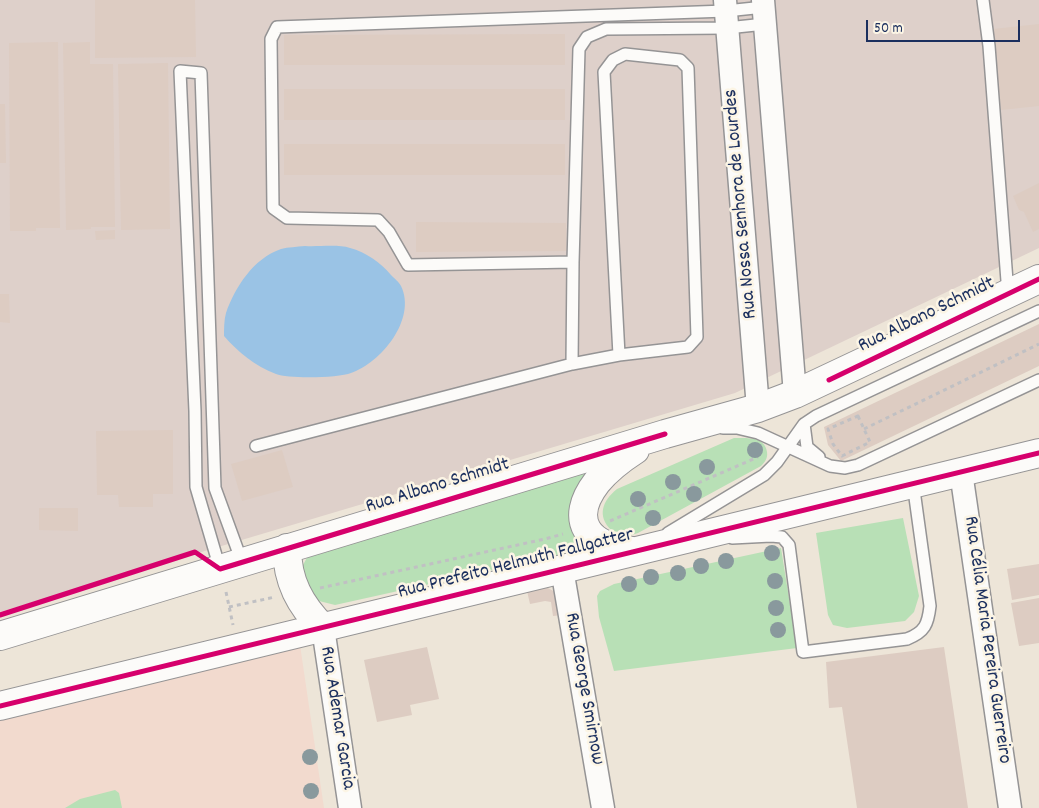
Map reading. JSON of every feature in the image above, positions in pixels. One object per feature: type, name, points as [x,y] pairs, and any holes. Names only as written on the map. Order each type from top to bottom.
[{"type":"main road","name":"Rua Albano Schmidt","points":[[0,636],[665,434],[758,408],[795,394],[1039,279]]},
{"type":"main road","points":[[635,552],[618,550],[598,542],[585,528],[583,516],[585,505],[597,482],[618,461],[665,434]]},
{"type":"main road","name":"Rua Prefeito Helmuth Fallgatter","points":[[0,706],[1039,453]]},
{"type":"main road","points":[[287,548],[288,566],[296,593],[303,606],[323,628]]},
{"type":"street","name":"Rua Nossa Senhora de Lourdes","points":[[764,10],[795,394]]},
{"type":"street","name":"Rua Nossa Senhora de Lourdes","points":[[726,13],[758,408]]},
{"type":"street","name":"Rua Célia Maria Pereira Guerreiro","points":[[961,472],[1010,808]]},
{"type":"street","name":"Rua George Smirnow","points":[[562,569],[603,808]]},
{"type":"street","name":"Rua Ademar Garcia","points":[[323,628],[350,808]]},
{"type":"lane","points":[[983,0],[1008,294]]},
{"type":"lane","points":[[574,262],[408,265],[389,232],[378,220],[287,218],[273,208],[271,39],[277,27],[726,13],[764,10]]},
{"type":"lane","points":[[572,364],[579,49],[587,37],[606,29],[726,13],[764,10]]},
{"type":"lane","points":[[256,446],[572,364],[619,355],[688,347],[697,337],[688,68],[680,60],[625,54],[613,60],[604,72],[619,355]]},
{"type":"lane","points":[[180,71],[201,73],[215,488],[231,566],[196,487],[195,411],[180,71]]},
{"type":"lane","points":[[635,552],[764,475],[777,462],[804,424],[835,407],[1039,311]]},
{"type":"lane","points":[[665,434],[715,428],[737,428],[758,433],[830,466],[845,468],[858,465],[1039,380]]},
{"type":"lane","points":[[804,424],[807,447],[830,466]]},
{"type":"lane","points":[[698,536],[782,537],[789,545],[803,652],[907,639],[916,635],[928,621],[930,606],[913,484]]},
{"type":"path","points":[[864,429],[1039,344]]},
{"type":"path","points":[[858,416],[864,429],[870,442],[842,456],[833,444],[828,429],[858,416]]},
{"type":"path","points":[[229,607],[545,539],[607,522],[769,452],[776,442]]},
{"type":"path","points":[[231,566],[229,607],[237,648]]},
{"type":"shaded area","points":[[0,0],[1039,0],[1039,248],[735,393],[0,612]]},
{"type":"shaded area","points":[[300,645],[324,808],[0,808],[0,720]]},
{"type":"green space","points":[[734,438],[754,439],[763,443],[766,447],[767,456],[761,466],[638,533],[620,536],[607,525],[603,509],[608,498],[617,489]]},
{"type":"green space","points":[[591,470],[577,488],[571,509],[592,548],[335,605],[319,601],[312,595],[303,573],[303,565],[310,552]]},
{"type":"green space","points":[[903,518],[919,596],[914,612],[905,621],[847,628],[833,625],[828,615],[816,533]]},
{"type":"green space","points":[[781,548],[797,648],[614,671],[599,617],[597,596],[600,591],[614,584]]},
{"type":"green space","points":[[115,790],[119,793],[122,808],[65,808],[80,799]]},
{"type":"water","points":[[305,246],[340,246],[362,252],[383,266],[401,286],[405,299],[404,312],[393,338],[374,360],[351,373],[314,377],[282,376],[261,367],[247,358],[224,336],[225,316],[230,303],[240,284],[254,266],[271,253],[281,249]]},
{"type":"building","points":[[95,0],[195,0],[196,57],[95,58]]},
{"type":"building","points":[[1039,24],[1039,106],[1001,110],[993,29]]},
{"type":"building","points":[[565,34],[565,65],[284,65],[284,35]]},
{"type":"building","points":[[58,42],[60,228],[36,228],[36,231],[10,231],[9,43]]},
{"type":"building","points":[[90,42],[90,64],[113,64],[115,227],[66,230],[63,43]]},
{"type":"building","points":[[168,63],[170,229],[121,230],[118,64]]},
{"type":"building","points":[[284,89],[565,89],[565,120],[284,120]]},
{"type":"building","points":[[0,104],[5,104],[6,163],[0,163]]},
{"type":"building","points":[[284,144],[565,144],[565,175],[284,175]]},
{"type":"building","points":[[1039,183],[1039,229],[1033,232],[1024,212],[1019,210],[1013,196]]},
{"type":"building","points":[[416,222],[566,223],[566,251],[416,252]]},
{"type":"building","points":[[115,230],[115,239],[96,240],[95,231]]},
{"type":"building","points":[[0,294],[9,294],[10,323],[0,322]]},
{"type":"building","points":[[1039,324],[1039,366],[841,461],[828,445],[824,427]]},
{"type":"building","points":[[173,430],[173,494],[153,494],[153,507],[119,507],[118,495],[97,495],[96,431]]},
{"type":"building","points":[[282,450],[293,487],[242,501],[231,464]]},
{"type":"building","points":[[39,508],[78,508],[78,531],[39,530]]},
{"type":"building","points":[[1039,564],[1039,595],[1012,600],[1007,569]]},
{"type":"building","points":[[546,587],[561,595],[563,615],[553,616],[551,602],[545,601],[530,604],[527,591]]},
{"type":"building","points":[[1039,598],[1039,643],[1019,646],[1011,603]]},
{"type":"building","points":[[427,647],[439,699],[410,705],[412,715],[377,722],[364,660]]},
{"type":"building","points":[[944,647],[968,808],[857,808],[842,707],[829,708],[826,662]]},
{"type":"cycle path","points":[[829,380],[1039,279]]},
{"type":"cycle path","points":[[0,615],[195,552],[220,569],[665,434]]},
{"type":"cycle path","points":[[0,706],[1039,453]]}]
